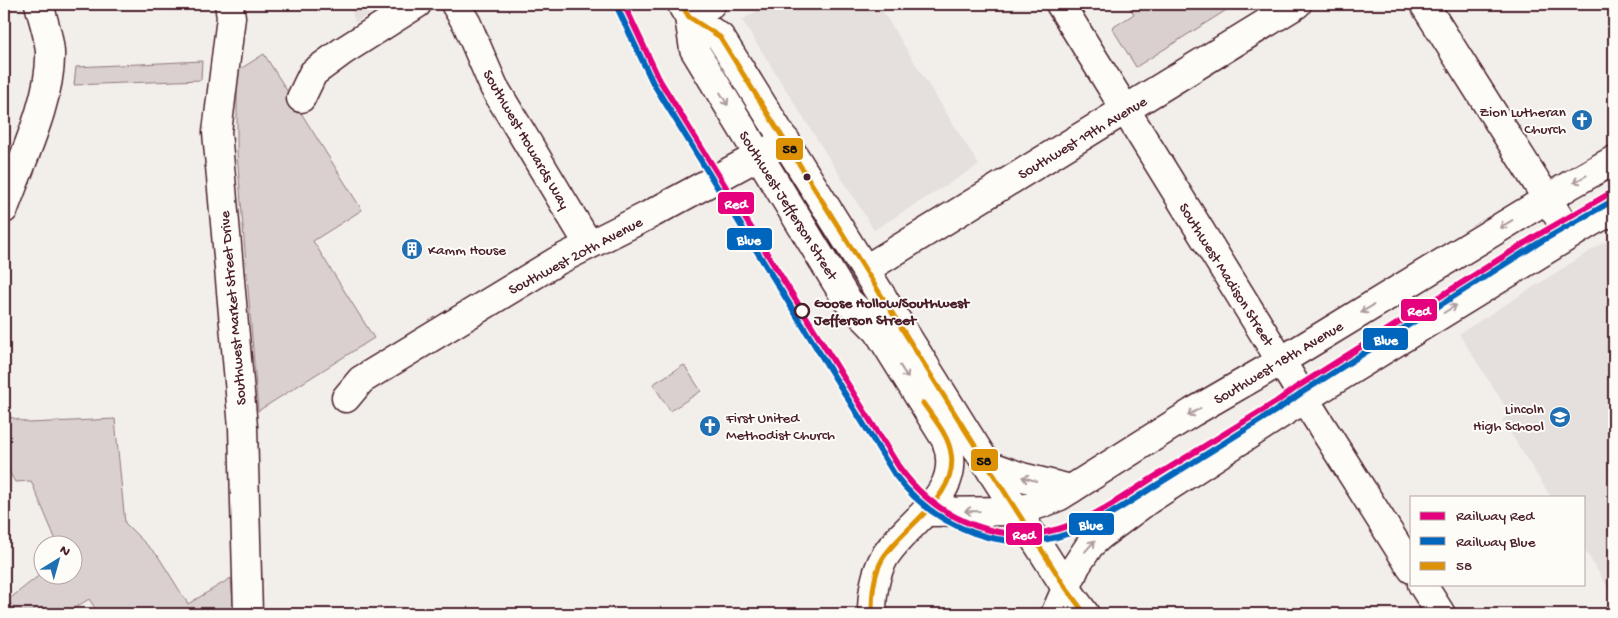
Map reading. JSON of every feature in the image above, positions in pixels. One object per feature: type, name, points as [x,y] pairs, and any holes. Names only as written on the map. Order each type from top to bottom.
[{"type":"street","points":[[4,209],[47,86],[49,70],[48,40],[39,4]]},
{"type":"street","name":"Southwest Market Street Drive","points":[[229,4],[231,17],[217,132],[243,427],[248,614]]},
{"type":"street","points":[[301,98],[313,73],[342,52],[418,4]]},
{"type":"street","name":"Southwest Howards Way","points":[[454,4],[467,24],[494,87],[589,245]]},
{"type":"street","name":"Southwest Madison Street","points":[[1060,4],[1304,399],[1410,565]]},
{"type":"street","name":"Southwest 19th Avenue","points":[[866,269],[1297,4]]},
{"type":"street","points":[[1424,4],[1570,235]]},
{"type":"street","name":"Southwest Jefferson Street","points":[[694,8],[720,37],[1017,511],[1066,588],[1085,614]]},
{"type":"street","name":"Southwest Jefferson Street","points":[[694,8],[694,49],[847,300],[878,331],[946,440],[952,455],[947,482],[926,512],[893,545],[883,559],[876,577],[872,597],[872,614]]},
{"type":"street","name":"Southwest 20th Avenue","points":[[346,398],[361,380],[557,261],[786,141]]},
{"type":"street","name":"Southwest 18th Avenue","points":[[926,512],[1017,511],[1043,503],[1071,489],[1193,412],[1281,361],[1547,198],[1614,160]]},
{"type":"street","points":[[1055,614],[1084,554],[1101,535],[1148,500],[1304,399],[1570,235],[1614,210]]},
{"type":"street","points":[[988,465],[1022,477],[1071,489]]},
{"type":"street","points":[[1423,586],[1440,614]]},
{"type":"shaded area","points":[[350,4],[385,4],[355,23]]},
{"type":"shaded area","points":[[768,4],[878,4],[979,165],[874,230],[742,20]]},
{"type":"shaded area","points":[[1128,4],[1236,4],[1136,67],[1112,28],[1134,14]]},
{"type":"shaded area","points":[[264,54],[362,210],[313,241],[374,338],[258,411],[237,153],[237,71]]},
{"type":"shaded area","points":[[202,61],[201,80],[74,85],[76,67]]},
{"type":"shaded area","name":"Lincoln High School","points":[[1614,236],[1614,597],[1586,552],[1586,496],[1550,496],[1502,420],[1510,414],[1459,334]]},
{"type":"shaded area","points":[[684,365],[701,391],[670,411],[653,384]]},
{"type":"shaded area","points":[[4,415],[29,423],[115,419],[125,523],[158,556],[188,604],[231,578],[234,614],[99,614],[89,599],[65,614],[17,614],[8,600],[32,581],[32,586],[82,586],[82,536],[54,536],[31,481],[15,482],[4,463]]},
{"type":"rail line","name":"Red","points":[[624,4],[659,79],[899,467],[915,486],[953,516],[975,526],[998,532],[1022,534],[1046,532],[1070,525],[1105,508],[1276,402],[1536,236],[1614,191]]},
{"type":"rail line","name":"Blue","points":[[617,7],[653,83],[895,475],[912,494],[931,510],[952,523],[974,533],[997,539],[1021,541],[1046,539],[1070,533],[1106,516],[1280,408],[1540,242],[1614,200]]},
{"type":"transit line","name":"58","points":[[681,4],[689,17],[720,37],[967,433],[1066,588],[1085,614]]},
{"type":"transit line","name":"58","points":[[872,614],[875,578],[883,558],[939,497],[947,483],[951,469],[951,453],[947,439],[923,403]]},
{"type":"place","name":"Zion Lutheran Church","points":[[1582,120]]},
{"type":"place","name":"Kamm House","points":[[412,249]]},
{"type":"place","name":"Goose Hollow/Southwest Jefferson Street","points":[[802,311]]},
{"type":"place","name":"Lincoln High School","points":[[1560,417]]},
{"type":"place","name":"First United Methodist Church","points":[[710,426]]}]
